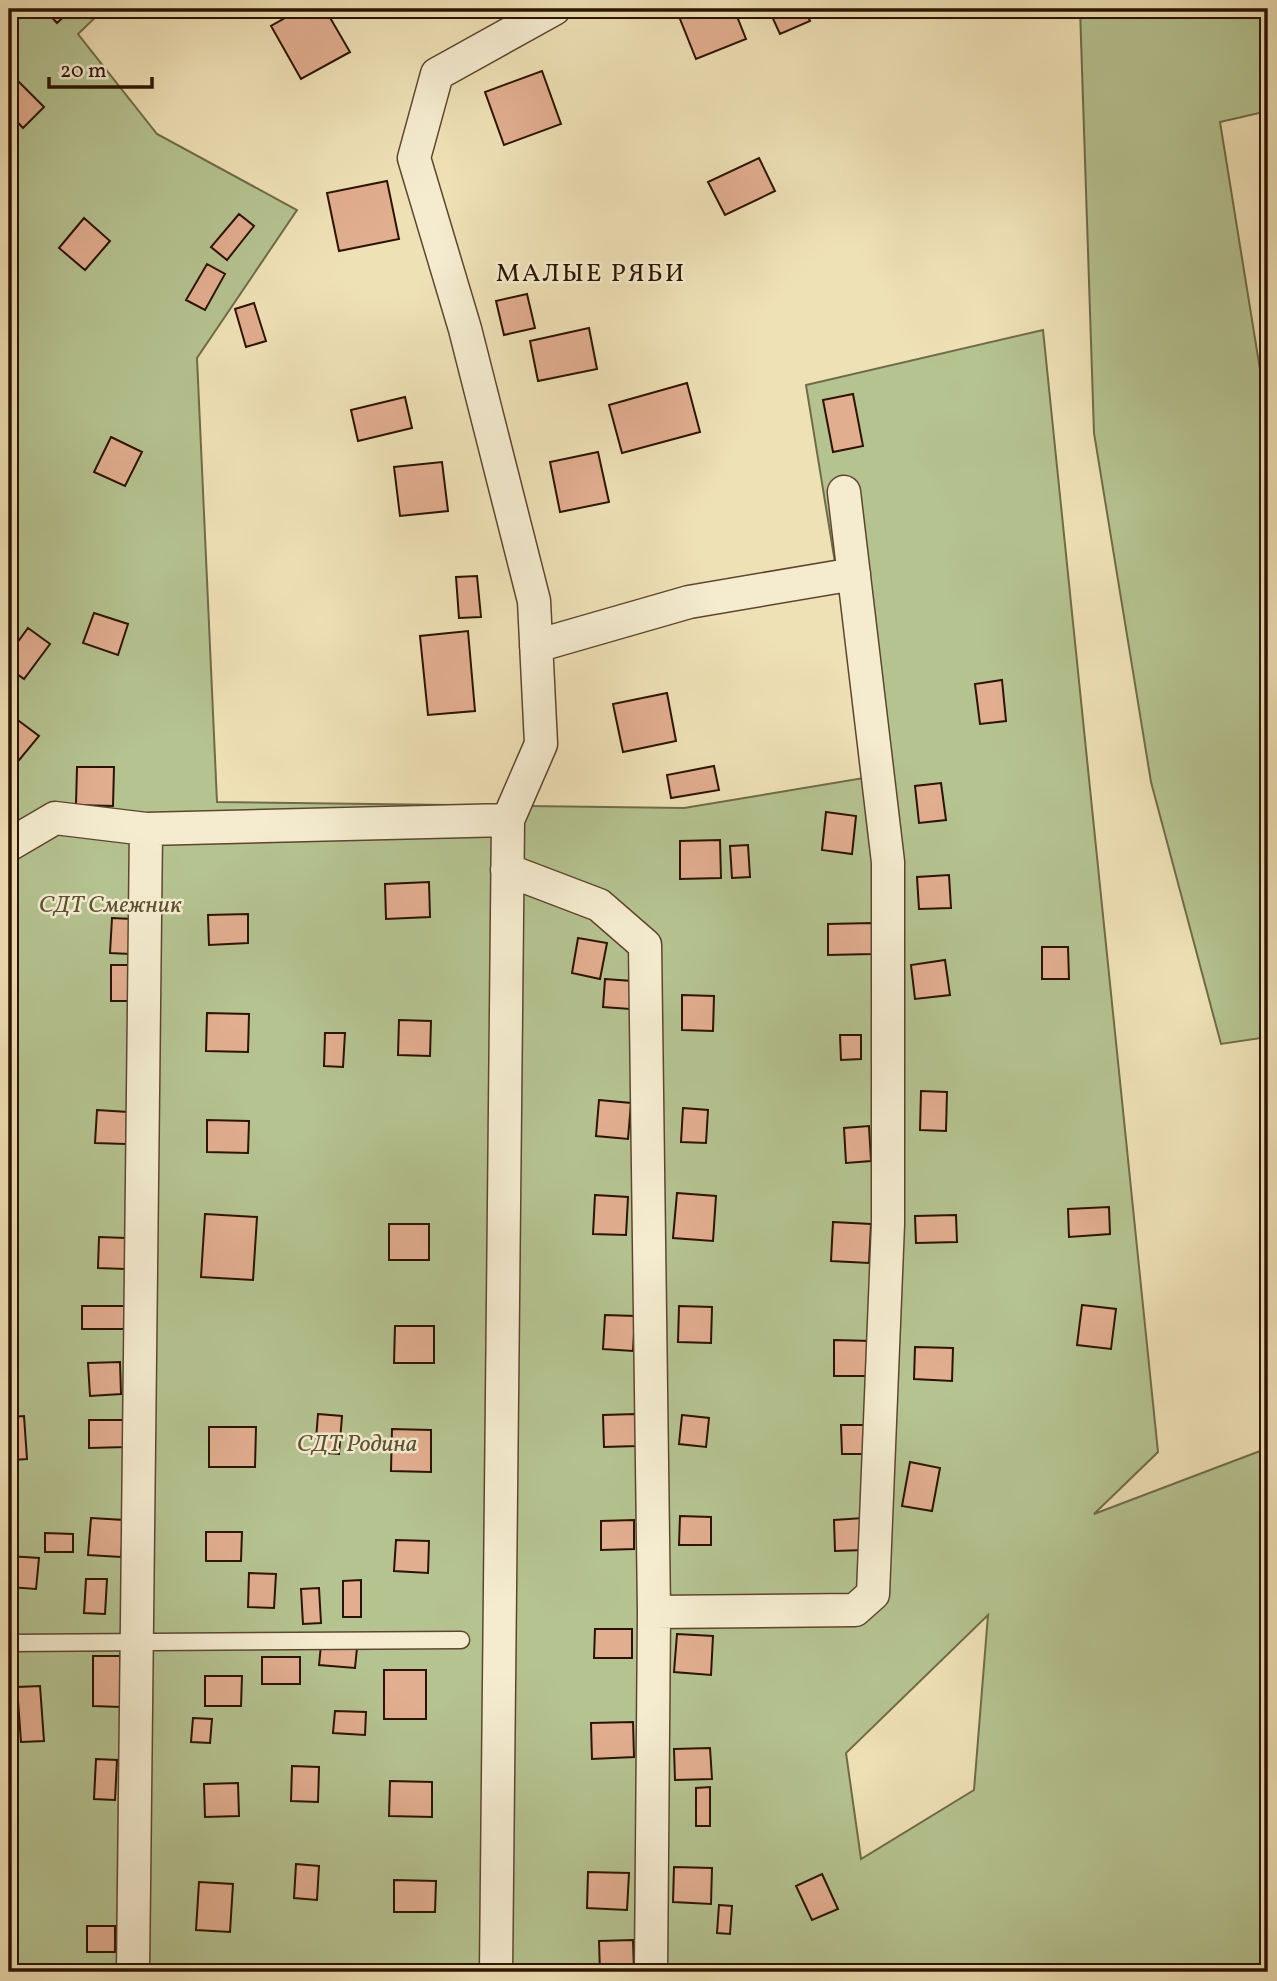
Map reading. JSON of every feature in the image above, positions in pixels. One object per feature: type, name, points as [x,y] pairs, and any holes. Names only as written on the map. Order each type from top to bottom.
[{"type":"street","points":[[496,1972],[508,820],[541,744],[530,588],[465,329],[414,158],[437,74],[554,9]]},
{"type":"street","points":[[654,1612],[855,1610],[873,1594],[888,1224],[888,862],[844,492]]},
{"type":"street","points":[[536,646],[688,602],[854,574]]},
{"type":"street","points":[[9,845],[55,818],[146,829],[508,820]]},
{"type":"street","points":[[134,1972],[146,829]]},
{"type":"street","points":[[507,870],[599,905],[645,945],[654,1612],[651,1972]]},
{"type":"lane","points":[[9,1643],[461,1640]]},
{"type":"green space","points":[[9,9],[104,9],[78,34],[157,134],[297,210],[197,358],[217,802],[684,808],[870,777],[806,385],[1043,330],[1158,1452],[1094,1514],[1268,1448],[1268,1972],[9,1972]],"holes":[[[988,1615],[974,1790],[861,1859],[846,1753]]]},
{"type":"green space","points":[[1080,9],[1268,9],[1268,111],[1220,122],[1268,419],[1268,1037],[1221,1044],[1151,782],[1094,433]]},
{"type":"building","points":[[44,9],[72,9],[57,23]]},
{"type":"building","points":[[301,9],[325,9],[350,52],[301,79],[271,26]]},
{"type":"building","points":[[676,9],[734,9],[746,39],[696,59]]},
{"type":"building","points":[[805,9],[810,21],[780,34],[769,10]]},
{"type":"building","points":[[542,71],[561,124],[504,145],[485,92]]},
{"type":"building","points":[[18,81],[44,107],[23,128],[9,113],[9,90]]},
{"type":"building","points":[[759,158],[775,191],[725,215],[708,182]]},
{"type":"building","points":[[387,181],[399,239],[339,251],[327,193]]},
{"type":"building","points":[[239,214],[254,226],[227,260],[211,247]]},
{"type":"building","points":[[84,218],[110,241],[85,270],[59,248]]},
{"type":"building","points":[[207,264],[225,274],[205,310],[186,300]]},
{"type":"building","points":[[527,294],[535,328],[504,335],[496,301]]},
{"type":"building","points":[[254,303],[266,341],[246,347],[235,309]]},
{"type":"building","points":[[589,328],[597,369],[538,381],[530,341]]},
{"type":"building","points":[[687,383],[700,432],[622,453],[609,405]]},
{"type":"building","points":[[853,394],[863,446],[833,452],[823,400]]},
{"type":"building","points":[[405,397],[412,428],[358,441],[351,410]]},
{"type":"building","points":[[111,437],[142,452],[125,486],[94,472]]},
{"type":"building","points":[[598,452],[609,502],[560,512],[550,462]]},
{"type":"building","points":[[442,462],[448,511],[400,516],[394,467]]},
{"type":"building","points":[[477,576],[481,617],[459,618],[456,577]]},
{"type":"building","points":[[94,613],[128,624],[118,655],[83,643]]},
{"type":"building","points":[[28,628],[50,644],[24,679],[9,668],[9,654]]},
{"type":"building","points":[[468,631],[475,711],[428,715],[420,636]]},
{"type":"building","points":[[1002,680],[1006,721],[980,724],[975,684]]},
{"type":"building","points":[[667,693],[676,741],[623,752],[613,704]]},
{"type":"building","points":[[15,718],[39,736],[15,765],[9,760],[9,726]]},
{"type":"building","points":[[714,766],[719,790],[671,798],[667,775]]},
{"type":"building","points":[[77,767],[114,767],[113,806],[76,805]]},
{"type":"building","points":[[941,783],[946,820],[919,823],[915,786]]},
{"type":"building","points":[[826,812],[856,816],[852,854],[822,850]]},
{"type":"building","points":[[720,840],[721,878],[680,879],[680,841]]},
{"type":"building","points":[[748,845],[750,877],[732,878],[730,846]]},
{"type":"building","points":[[949,875],[951,908],[919,909],[917,877]]},
{"type":"building","points":[[429,882],[430,917],[386,919],[385,884]]},
{"type":"building","points":[[248,914],[248,943],[209,945],[208,915]]},
{"type":"building","points":[[112,918],[132,919],[130,954],[110,953]]},
{"type":"building","points":[[872,923],[872,954],[828,955],[828,924]]},
{"type":"building","points":[[578,938],[607,943],[600,979],[572,973]]},
{"type":"building","points":[[1042,947],[1068,947],[1069,979],[1042,979]]},
{"type":"building","points":[[945,960],[950,995],[915,999],[911,965]]},
{"type":"building","points":[[111,965],[134,965],[135,1001],[111,1001]]},
{"type":"building","points":[[605,979],[632,981],[630,1009],[603,1007]]},
{"type":"building","points":[[682,995],[714,996],[713,1031],[682,1030]]},
{"type":"building","points":[[207,1013],[249,1014],[248,1052],[206,1051]]},
{"type":"building","points":[[399,1020],[431,1021],[430,1056],[398,1055]]},
{"type":"building","points":[[325,1033],[345,1033],[343,1067],[324,1066]]},
{"type":"building","points":[[840,1035],[861,1035],[861,1059],[841,1060]]},
{"type":"building","points":[[921,1091],[947,1092],[946,1131],[920,1130]]},
{"type":"building","points":[[599,1100],[631,1103],[628,1139],[596,1136]]},
{"type":"building","points":[[683,1108],[708,1110],[706,1143],[681,1142]]},
{"type":"building","points":[[97,1110],[128,1112],[126,1144],[95,1143]]},
{"type":"building","points":[[207,1120],[249,1121],[248,1153],[207,1152]]},
{"type":"building","points":[[869,1126],[871,1161],[846,1163],[844,1128]]},
{"type":"building","points":[[677,1193],[716,1196],[713,1241],[673,1238]]},
{"type":"building","points":[[595,1195],[628,1197],[626,1235],[593,1234]]},
{"type":"building","points":[[1109,1207],[1110,1234],[1069,1237],[1068,1209]]},
{"type":"building","points":[[205,1214],[257,1217],[253,1280],[201,1277]]},
{"type":"building","points":[[956,1215],[957,1242],[916,1243],[915,1216]]},
{"type":"building","points":[[833,1222],[871,1224],[869,1263],[831,1261]]},
{"type":"building","points":[[389,1224],[429,1224],[429,1260],[389,1260]]},
{"type":"building","points":[[99,1237],[126,1238],[125,1269],[98,1268]]},
{"type":"building","points":[[1082,1305],[1116,1309],[1111,1349],[1077,1345]]},
{"type":"building","points":[[82,1306],[127,1306],[127,1329],[82,1329]]},
{"type":"building","points":[[679,1306],[712,1307],[711,1343],[678,1342]]},
{"type":"building","points":[[605,1315],[635,1316],[633,1351],[603,1349]]},
{"type":"building","points":[[395,1326],[434,1326],[434,1363],[394,1363]]},
{"type":"building","points":[[834,1340],[872,1341],[872,1376],[834,1376]]},
{"type":"building","points":[[915,1347],[953,1348],[952,1381],[914,1379]]},
{"type":"building","points":[[120,1362],[121,1394],[90,1396],[88,1363]]},
{"type":"building","points":[[318,1414],[342,1416],[339,1454],[315,1452]]},
{"type":"building","points":[[635,1414],[637,1446],[604,1447],[603,1415]]},
{"type":"building","points":[[682,1415],[709,1418],[706,1447],[679,1444]]},
{"type":"building","points":[[24,1416],[27,1459],[13,1460],[11,1417]]},
{"type":"building","points":[[89,1420],[126,1420],[126,1447],[89,1448]]},
{"type":"building","points":[[841,1425],[869,1425],[869,1454],[842,1454]]},
{"type":"building","points":[[209,1427],[256,1427],[255,1467],[209,1467]]},
{"type":"building","points":[[392,1429],[431,1430],[431,1472],[391,1471]]},
{"type":"building","points":[[910,1462],[940,1468],[932,1511],[902,1506]]},
{"type":"building","points":[[680,1516],[711,1517],[711,1545],[679,1545]]},
{"type":"building","points":[[91,1518],[124,1520],[121,1557],[88,1555]]},
{"type":"building","points":[[863,1518],[864,1550],[835,1551],[834,1520]]},
{"type":"building","points":[[634,1520],[634,1549],[601,1550],[601,1521]]},
{"type":"building","points":[[206,1532],[242,1532],[241,1561],[206,1561]]},
{"type":"building","points":[[45,1533],[73,1534],[73,1552],[45,1552]]},
{"type":"building","points":[[396,1540],[429,1541],[428,1573],[394,1571]]},
{"type":"building","points":[[9,1556],[39,1558],[36,1589],[9,1587]]},
{"type":"building","points":[[249,1573],[276,1574],[274,1608],[248,1607]]},
{"type":"building","points":[[86,1579],[107,1579],[105,1614],[84,1613]]},
{"type":"building","points":[[361,1580],[361,1617],[343,1617],[343,1581]]},
{"type":"building","points":[[319,1588],[321,1623],[303,1624],[301,1589]]},
{"type":"building","points":[[595,1629],[632,1629],[632,1658],[594,1658]]},
{"type":"building","points":[[677,1634],[713,1636],[711,1675],[674,1672]]},
{"type":"building","points":[[321,1645],[357,1648],[355,1668],[319,1665]]},
{"type":"building","points":[[93,1656],[120,1656],[120,1707],[93,1706]]},
{"type":"building","points":[[262,1657],[300,1657],[300,1684],[262,1684]]},
{"type":"building","points":[[384,1670],[426,1670],[426,1719],[384,1719]]},
{"type":"building","points":[[205,1676],[242,1676],[241,1706],[205,1706]]},
{"type":"building","points":[[40,1686],[44,1741],[21,1742],[17,1687]]},
{"type":"building","points":[[335,1711],[366,1712],[365,1735],[333,1733]]},
{"type":"building","points":[[193,1718],[212,1719],[210,1743],[191,1742]]},
{"type":"building","points":[[633,1722],[634,1757],[592,1759],[591,1723]]},
{"type":"building","points":[[710,1748],[712,1779],[675,1780],[674,1749]]},
{"type":"building","points":[[96,1759],[117,1760],[115,1800],[94,1799]]},
{"type":"building","points":[[292,1766],[319,1767],[318,1802],[291,1801]]},
{"type":"building","points":[[390,1781],[432,1782],[432,1817],[389,1816]]},
{"type":"building","points":[[238,1783],[239,1816],[205,1817],[204,1784]]},
{"type":"building","points":[[710,1787],[710,1826],[696,1826],[696,1788]]},
{"type":"building","points":[[296,1864],[319,1866],[317,1900],[294,1898]]},
{"type":"building","points":[[674,1867],[712,1868],[711,1904],[673,1902]]},
{"type":"building","points":[[588,1872],[629,1873],[627,1910],[587,1908]]},
{"type":"building","points":[[822,1874],[838,1909],[812,1920],[796,1886]]},
{"type":"building","points":[[394,1880],[436,1881],[435,1912],[394,1912]]},
{"type":"building","points":[[199,1882],[233,1884],[230,1932],[196,1930]]},
{"type":"building","points":[[719,1905],[732,1906],[730,1934],[717,1933]]},
{"type":"building","points":[[87,1926],[115,1926],[115,1952],[87,1952]]},
{"type":"building","points":[[633,1940],[634,1972],[600,1972],[599,1941]]},
{"type":"building","points":[[706,1965],[707,1972],[676,1972],[675,1967]]},
{"type":"district","name":"МАЛЫЕ РЯБИ","points":[[591,272]]},
{"type":"park label","name":"СДТ Смежник","points":[[110,904]]},
{"type":"park label","name":"СДТ Родина","points":[[357,1443]]}]
